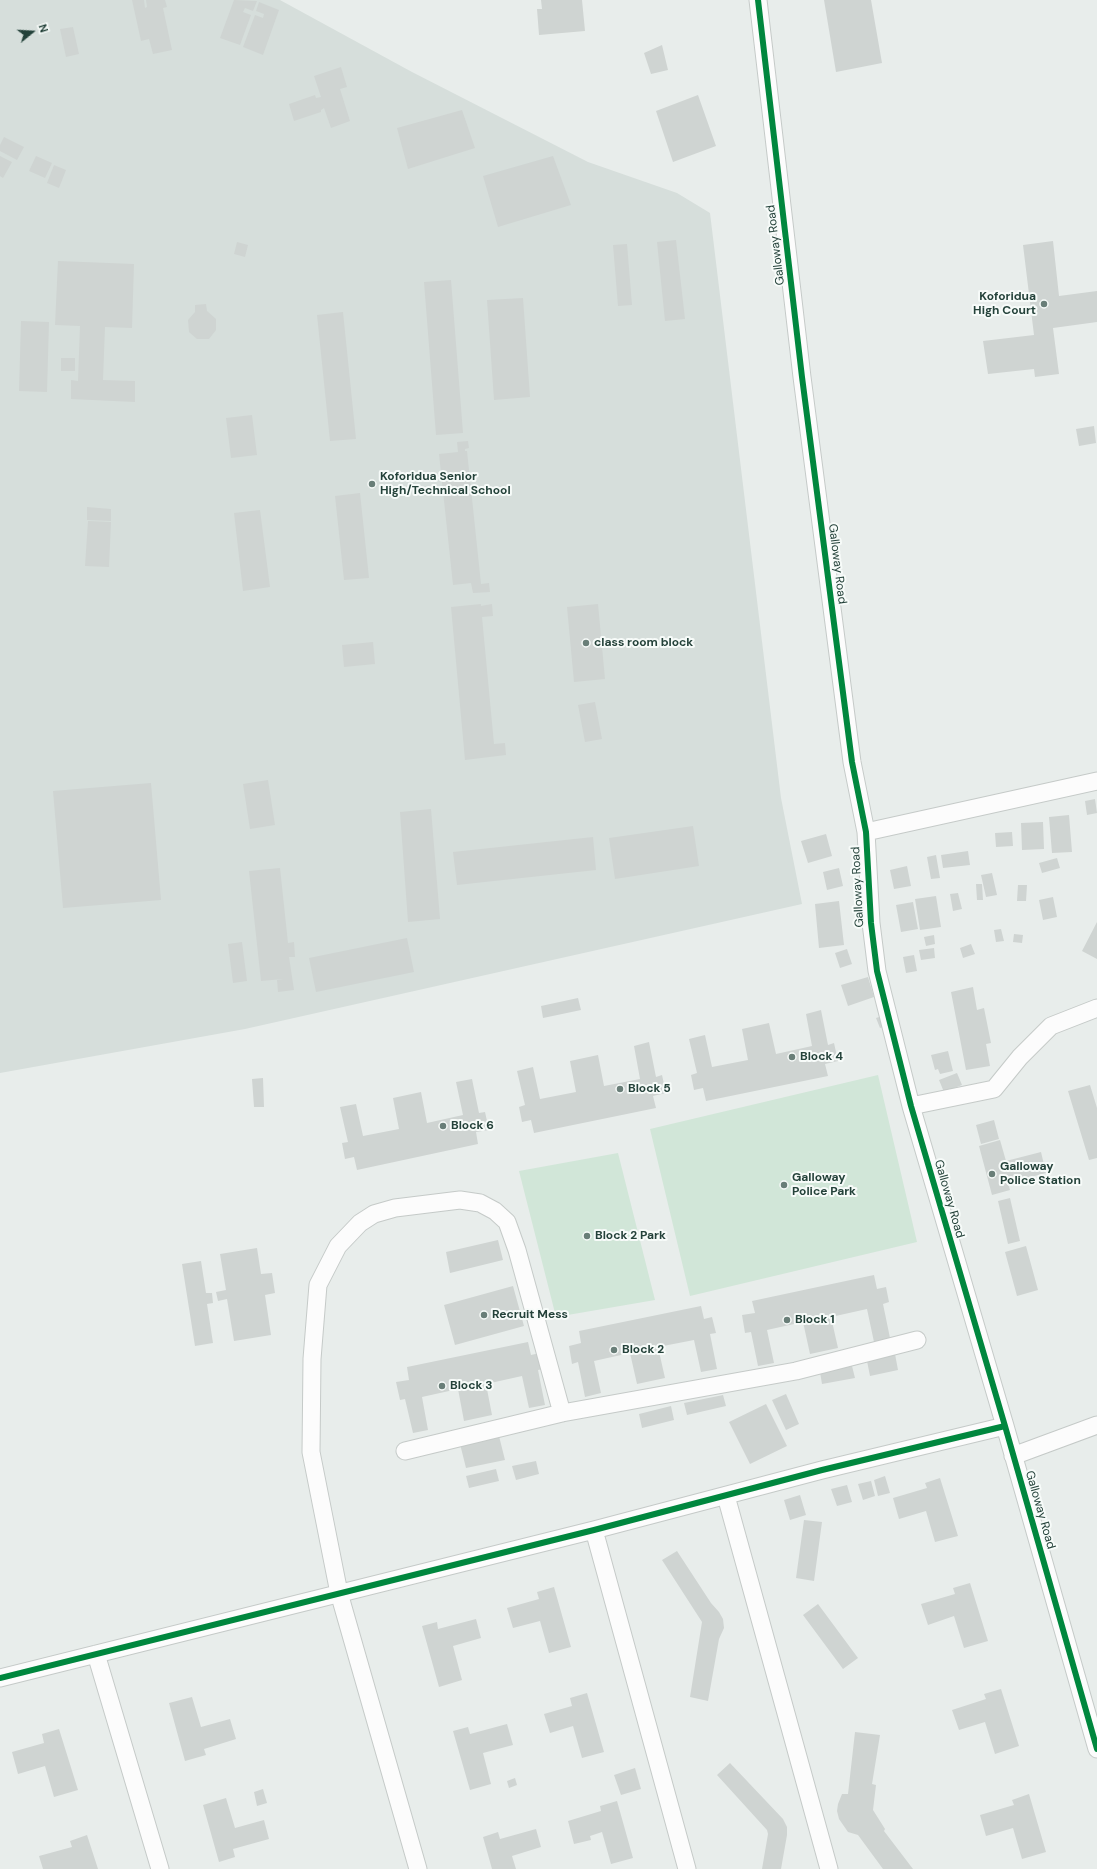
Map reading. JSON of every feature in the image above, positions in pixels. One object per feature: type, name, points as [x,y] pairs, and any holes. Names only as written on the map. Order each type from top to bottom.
[{"type":"street","name":"Galloway Road","points":[[758,0],[804,393],[852,762],[866,832],[871,923],[877,971],[911,1106],[1005,1426],[1097,1749]]},
{"type":"street","points":[[866,832],[1097,781]]},
{"type":"street","points":[[911,1106],[994,1089],[1020,1057],[1050,1026],[1097,1008]]},
{"type":"street","points":[[418,1869],[339,1593],[311,1452],[313,1330],[318,1285],[338,1246],[360,1223],[374,1214],[395,1208],[460,1200],[480,1203],[495,1211],[507,1222],[517,1250],[562,1413]]},
{"type":"street","points":[[405,1451],[562,1413],[796,1371],[917,1340]]},
{"type":"street","points":[[1013,1456],[1097,1425]]},
{"type":"street","points":[[0,1678],[594,1530],[822,1470],[1005,1426]]},
{"type":"street","points":[[726,1496],[829,1869]]},
{"type":"street","points":[[594,1530],[687,1869]]},
{"type":"street","points":[[96,1654],[160,1869]]},
{"type":"shaded area","name":"Koforidua Senior High/Technical School","points":[[0,0],[280,0],[412,72],[588,162],[677,193],[710,213],[781,798],[802,904],[245,1029],[0,1073]]},
{"type":"green space","name":"Galloway Police Park","points":[[878,1075],[917,1242],[690,1296],[650,1129]]},
{"type":"green space","name":"Block 2 Park","points":[[618,1153],[655,1300],[556,1317],[519,1171]]},
{"type":"building","points":[[132,0],[144,0],[145,8],[147,7],[146,0],[165,0],[167,7],[163,8],[172,50],[153,54],[149,39],[141,41]]},
{"type":"building","points":[[234,0],[257,1],[253,11],[245,8],[243,12],[251,15],[240,45],[220,38]]},
{"type":"building","points":[[541,0],[582,0],[585,31],[539,35],[537,9],[542,9]]},
{"type":"building","points":[[824,0],[871,0],[882,63],[836,72]]},
{"type":"building","points":[[259,2],[279,10],[263,55],[243,47],[255,15],[263,18],[264,14],[256,11]]},
{"type":"building","points":[[73,27],[79,54],[66,57],[60,29]]},
{"type":"building","points":[[662,45],[668,70],[651,74],[644,53]]},
{"type":"building","points":[[341,67],[347,87],[340,89],[350,121],[331,128],[324,108],[321,112],[294,121],[289,104],[315,95],[316,98],[321,97],[314,76]]},
{"type":"building","points":[[698,95],[716,146],[673,162],[656,111]]},
{"type":"building","points":[[462,110],[475,148],[408,169],[397,128]]},
{"type":"building","points":[[4,137],[24,147],[17,160],[0,151],[0,145]]},
{"type":"building","points":[[0,156],[12,162],[3,178],[0,176]]},
{"type":"building","points":[[36,156],[52,163],[45,178],[29,171]]},
{"type":"building","points":[[553,156],[571,205],[498,227],[483,176]]},
{"type":"building","points":[[54,165],[66,170],[59,188],[47,183]]},
{"type":"building","points":[[676,240],[685,319],[665,321],[657,242]]},
{"type":"building","points":[[1053,241],[1059,296],[1097,291],[1097,322],[1053,328],[1059,374],[1035,377],[1034,369],[988,374],[983,341],[1034,335],[1023,245]]},
{"type":"building","points":[[237,242],[248,245],[245,257],[234,254]]},
{"type":"building","points":[[627,244],[632,305],[618,306],[613,245]]},
{"type":"building","points":[[58,261],[134,264],[132,328],[105,327],[103,380],[135,381],[135,402],[71,399],[71,380],[78,381],[80,326],[55,325]]},
{"type":"building","points":[[451,280],[463,433],[436,435],[424,282]]},
{"type":"building","points":[[523,298],[530,397],[494,400],[487,300]]},
{"type":"building","points":[[206,304],[207,311],[216,319],[216,330],[209,339],[197,339],[189,332],[188,320],[195,312],[195,305]]},
{"type":"building","points":[[343,312],[356,439],[330,441],[317,315]]},
{"type":"building","points":[[21,321],[49,322],[47,392],[19,391]]},
{"type":"building","points":[[61,358],[75,358],[75,371],[61,371]]},
{"type":"building","points":[[252,415],[257,455],[231,458],[226,418]]},
{"type":"building","points":[[1094,426],[1096,443],[1079,446],[1076,429]]},
{"type":"building","points":[[468,441],[469,448],[465,449],[465,451],[467,451],[481,584],[489,583],[490,592],[473,593],[471,583],[453,585],[439,454],[458,452],[457,442]]},
{"type":"building","points":[[360,493],[369,578],[344,580],[335,496]]},
{"type":"building","points":[[87,507],[111,509],[111,521],[87,520]]},
{"type":"building","points":[[260,510],[270,587],[243,591],[234,513]]},
{"type":"building","points":[[88,521],[111,522],[109,567],[85,566]]},
{"type":"building","points":[[481,604],[481,606],[492,604],[493,616],[482,617],[494,744],[505,743],[506,755],[465,760],[451,607]]},
{"type":"building","name":"class room block","points":[[598,604],[605,679],[574,682],[567,607]]},
{"type":"building","points":[[373,642],[375,664],[344,667],[342,645]]},
{"type":"building","points":[[595,702],[602,739],[585,742],[578,705]]},
{"type":"building","points":[[268,780],[275,825],[250,829],[243,784]]},
{"type":"building","points":[[151,783],[161,900],[63,908],[53,791]]},
{"type":"building","points":[[1095,799],[1097,813],[1087,815],[1085,801]]},
{"type":"building","points":[[431,809],[440,919],[408,922],[400,812]]},
{"type":"building","points":[[1069,815],[1072,852],[1052,853],[1049,817]]},
{"type":"building","points":[[1043,822],[1044,849],[1022,850],[1021,823]]},
{"type":"building","points":[[693,826],[699,866],[615,879],[609,838]]},
{"type":"building","points":[[1012,832],[1013,846],[996,847],[995,833]]},
{"type":"building","points":[[826,834],[832,856],[808,863],[801,841]]},
{"type":"building","points":[[593,837],[596,870],[457,885],[453,852]]},
{"type":"building","points":[[968,851],[970,865],[943,868],[941,855]]},
{"type":"building","points":[[936,855],[940,878],[931,879],[927,857]]},
{"type":"building","points":[[1057,858],[1060,868],[1042,873],[1039,863]]},
{"type":"building","points":[[907,866],[911,886],[894,889],[890,870]]},
{"type":"building","points":[[280,868],[288,943],[294,942],[295,957],[289,957],[294,990],[278,992],[277,980],[283,979],[261,981],[249,871]]},
{"type":"building","points":[[839,868],[843,886],[827,890],[823,872]]},
{"type":"building","points":[[992,873],[997,895],[986,897],[981,875]]},
{"type":"building","points":[[976,884],[982,884],[983,900],[977,900]]},
{"type":"building","points":[[1018,885],[1027,885],[1026,901],[1017,901]]},
{"type":"building","points":[[958,893],[962,909],[953,911],[950,894]]},
{"type":"building","points":[[936,896],[941,927],[920,930],[915,899]]},
{"type":"building","points":[[1053,897],[1057,917],[1043,920],[1039,900]]},
{"type":"building","points":[[839,901],[844,945],[819,948],[815,904]]},
{"type":"building","points":[[913,902],[918,929],[901,932],[896,905]]},
{"type":"building","points":[[1097,922],[1097,959],[1082,951]]},
{"type":"building","points":[[1001,929],[1004,941],[996,942],[994,930]]},
{"type":"building","points":[[1014,934],[1023,935],[1022,943],[1013,942]]},
{"type":"building","points":[[934,935],[935,944],[926,946],[924,937]]},
{"type":"building","points":[[407,938],[414,972],[316,992],[309,958]]},
{"type":"building","points":[[242,942],[247,981],[233,983],[228,944]]},
{"type":"building","points":[[971,944],[975,954],[963,958],[960,948]]},
{"type":"building","points":[[934,948],[935,958],[921,960],[919,950]]},
{"type":"building","points":[[847,949],[852,964],[840,968],[835,953]]},
{"type":"building","points":[[914,955],[917,971],[906,973],[903,957]]},
{"type":"building","points":[[868,977],[874,997],[848,1006],[841,985]]},
{"type":"building","points":[[973,987],[977,1010],[984,1008],[991,1043],[986,1044],[990,1066],[966,1070],[951,992]]},
{"type":"building","points":[[578,998],[581,1010],[543,1018],[541,1006]]},
{"type":"building","name":"Block 4","points":[[821,1010],[828,1045],[834,1043],[838,1061],[825,1064],[828,1076],[706,1101],[703,1088],[694,1090],[691,1075],[697,1073],[689,1039],[705,1035],[712,1067],[748,1060],[742,1029],[769,1023],[776,1054],[812,1046],[806,1014]]},
{"type":"building","points":[[882,1016],[886,1026],[880,1028],[876,1018]]},
{"type":"building","name":"Block 5","points":[[649,1042],[656,1077],[662,1075],[666,1093],[653,1096],[656,1108],[534,1133],[531,1120],[522,1122],[519,1107],[525,1105],[517,1071],[533,1067],[540,1099],[576,1092],[570,1061],[598,1055],[604,1086],[640,1079],[634,1046]]},
{"type":"building","points":[[948,1051],[953,1071],[940,1074],[938,1069],[935,1070],[931,1055]]},
{"type":"building","points":[[957,1073],[962,1085],[944,1092],[939,1080]]},
{"type":"building","points":[[263,1078],[264,1107],[254,1107],[252,1079]]},
{"type":"building","name":"Block 6","points":[[472,1079],[479,1113],[485,1112],[489,1130],[476,1132],[478,1144],[357,1170],[354,1157],[345,1159],[342,1143],[348,1142],[340,1107],[356,1104],[363,1136],[399,1129],[393,1098],[421,1092],[427,1123],[463,1115],[456,1082]]},
{"type":"building","points":[[1090,1085],[1097,1108],[1097,1158],[1089,1160],[1068,1091]]},
{"type":"building","points":[[994,1120],[999,1139],[981,1144],[976,1125]]},
{"type":"building","points":[[1000,1140],[1006,1161],[1041,1152],[1046,1173],[1008,1183],[1010,1190],[992,1195],[979,1146]]},
{"type":"building","points":[[1010,1198],[1020,1241],[1008,1244],[998,1201]]},
{"type":"building","points":[[498,1240],[503,1260],[450,1273],[446,1252]]},
{"type":"building","points":[[1026,1246],[1038,1290],[1017,1296],[1005,1252]]},
{"type":"building","points":[[257,1248],[261,1274],[272,1273],[275,1293],[265,1295],[271,1335],[234,1341],[227,1299],[218,1301],[216,1292],[226,1290],[220,1254]]},
{"type":"building","points":[[201,1261],[206,1293],[212,1293],[213,1303],[207,1304],[213,1343],[195,1346],[182,1264]]},
{"type":"building","name":"Block 1","points":[[874,1275],[877,1289],[886,1287],[889,1302],[883,1304],[890,1338],[874,1342],[867,1309],[831,1317],[838,1348],[810,1354],[803,1322],[767,1330],[774,1363],[758,1366],[751,1332],[745,1333],[742,1315],[755,1313],[752,1301]]},
{"type":"building","name":"Recruit Mess","points":[[513,1286],[524,1326],[455,1345],[444,1305]]},
{"type":"building","name":"Block 2","points":[[701,1306],[704,1319],[712,1317],[716,1333],[710,1334],[717,1369],[701,1372],[694,1340],[658,1347],[665,1378],[637,1384],[630,1353],[594,1361],[601,1393],[585,1397],[578,1362],[572,1364],[569,1346],[581,1343],[579,1331]]},
{"type":"building","name":"Block 3","points":[[528,1342],[531,1355],[540,1353],[543,1369],[538,1370],[545,1405],[529,1408],[522,1376],[486,1384],[492,1415],[464,1421],[458,1389],[422,1397],[428,1430],[413,1433],[405,1399],[400,1400],[396,1382],[409,1380],[407,1367]]},
{"type":"building","points":[[895,1354],[898,1370],[870,1376],[867,1361]]},
{"type":"building","points":[[852,1366],[855,1378],[822,1384],[820,1372]]},
{"type":"building","points":[[786,1394],[799,1424],[786,1430],[772,1400]]},
{"type":"building","points":[[723,1395],[726,1406],[687,1415],[684,1403]]},
{"type":"building","points":[[766,1404],[787,1446],[750,1464],[729,1422]]},
{"type":"building","points":[[671,1406],[674,1420],[642,1428],[639,1414]]},
{"type":"building","points":[[499,1436],[505,1460],[466,1468],[460,1444]]},
{"type":"building","points":[[536,1461],[539,1474],[516,1480],[512,1466]]},
{"type":"building","points":[[496,1469],[499,1481],[469,1488],[466,1476]]},
{"type":"building","points":[[885,1476],[890,1493],[878,1496],[874,1480]]},
{"type":"building","points":[[940,1478],[958,1536],[935,1542],[926,1511],[899,1519],[893,1498],[927,1488],[925,1483]]},
{"type":"building","points":[[871,1481],[875,1496],[863,1500],[858,1484]]},
{"type":"building","points":[[847,1485],[852,1502],[837,1506],[831,1489]]},
{"type":"building","points":[[800,1495],[806,1515],[790,1520],[784,1500]]},
{"type":"building","points":[[804,1520],[822,1522],[814,1581],[796,1578]]},
{"type":"building","points":[[677,1551],[723,1619],[724,1628],[719,1639],[708,1701],[690,1697],[702,1622],[662,1560]]},
{"type":"building","points":[[970,1583],[988,1641],[964,1648],[954,1616],[928,1625],[921,1604],[955,1594],[953,1588]]},
{"type":"building","points":[[554,1587],[571,1647],[549,1653],[540,1621],[513,1628],[507,1608],[539,1599],[537,1592]]},
{"type":"building","points":[[818,1604],[858,1658],[843,1669],[803,1615]]},
{"type":"building","points":[[476,1619],[481,1638],[453,1646],[462,1680],[439,1687],[422,1626],[437,1622],[438,1629]]},
{"type":"building","points":[[1001,1689],[1019,1746],[995,1754],[985,1722],[959,1730],[952,1710],[986,1699],[984,1694]]},
{"type":"building","points":[[587,1693],[604,1752],[582,1758],[573,1726],[550,1733],[544,1714],[572,1706],[570,1698]]},
{"type":"building","points":[[192,1697],[201,1727],[230,1719],[236,1739],[204,1749],[206,1755],[185,1761],[169,1703]]},
{"type":"building","points":[[507,1724],[513,1745],[483,1753],[491,1784],[470,1790],[453,1731],[468,1727],[470,1734]]},
{"type":"building","points":[[59,1729],[78,1790],[54,1797],[45,1766],[18,1774],[12,1752],[44,1743],[42,1734]]},
{"type":"building","points":[[855,1732],[880,1735],[872,1784],[876,1785],[873,1810],[885,1829],[884,1831],[913,1869],[883,1869],[858,1835],[848,1832],[839,1819],[837,1811],[838,1804],[842,1794],[848,1794]]},
{"type":"building","points":[[730,1763],[783,1819],[787,1827],[781,1869],[762,1869],[768,1834],[767,1830],[717,1775]]},
{"type":"building","points":[[635,1768],[641,1789],[621,1795],[614,1775]]},
{"type":"building","points":[[515,1778],[517,1785],[509,1788],[507,1781]]},
{"type":"building","points":[[263,1789],[267,1803],[257,1806],[254,1792]]},
{"type":"building","points":[[1029,1794],[1046,1852],[1022,1859],[1013,1828],[986,1836],[980,1815],[1014,1805],[1012,1800]]},
{"type":"building","points":[[226,1798],[235,1828],[264,1820],[269,1839],[233,1849],[235,1857],[219,1862],[203,1805]]},
{"type":"building","points":[[617,1801],[633,1858],[611,1864],[602,1832],[590,1836],[591,1840],[574,1844],[568,1821],[601,1811],[600,1806]]},
{"type":"building","points":[[536,1829],[541,1847],[512,1856],[516,1869],[492,1869],[483,1837],[498,1832],[500,1839]]},
{"type":"building","points":[[87,1835],[98,1869],[43,1869],[39,1856],[72,1847],[70,1841]]},
{"type":"cycle path","points":[[758,0],[802,377],[852,762],[866,832],[871,923],[877,971],[911,1106],[1005,1426],[1097,1749]]},
{"type":"cycle path","points":[[0,1678],[594,1530],[822,1470],[1005,1426]]},
{"type":"place","name":"Koforidua High Court","points":[[1044,304]]},
{"type":"place","name":"Koforidua Senior High/Technical School","points":[[372,484]]},
{"type":"place","name":"class room block","points":[[586,643]]},
{"type":"place","name":"Block 4","points":[[792,1057]]},
{"type":"place","name":"Block 5","points":[[620,1089]]},
{"type":"place","name":"Block 6","points":[[443,1126]]},
{"type":"place","name":"Galloway Police Station","points":[[992,1174]]},
{"type":"place","name":"Galloway Police Park","points":[[784,1185]]},
{"type":"place","name":"Block 2 Park","points":[[587,1236]]},
{"type":"place","name":"Recruit Mess","points":[[484,1315]]},
{"type":"place","name":"Block 1","points":[[787,1320]]},
{"type":"place","name":"Block 2","points":[[614,1350]]},
{"type":"place","name":"Block 3","points":[[442,1386]]}]
